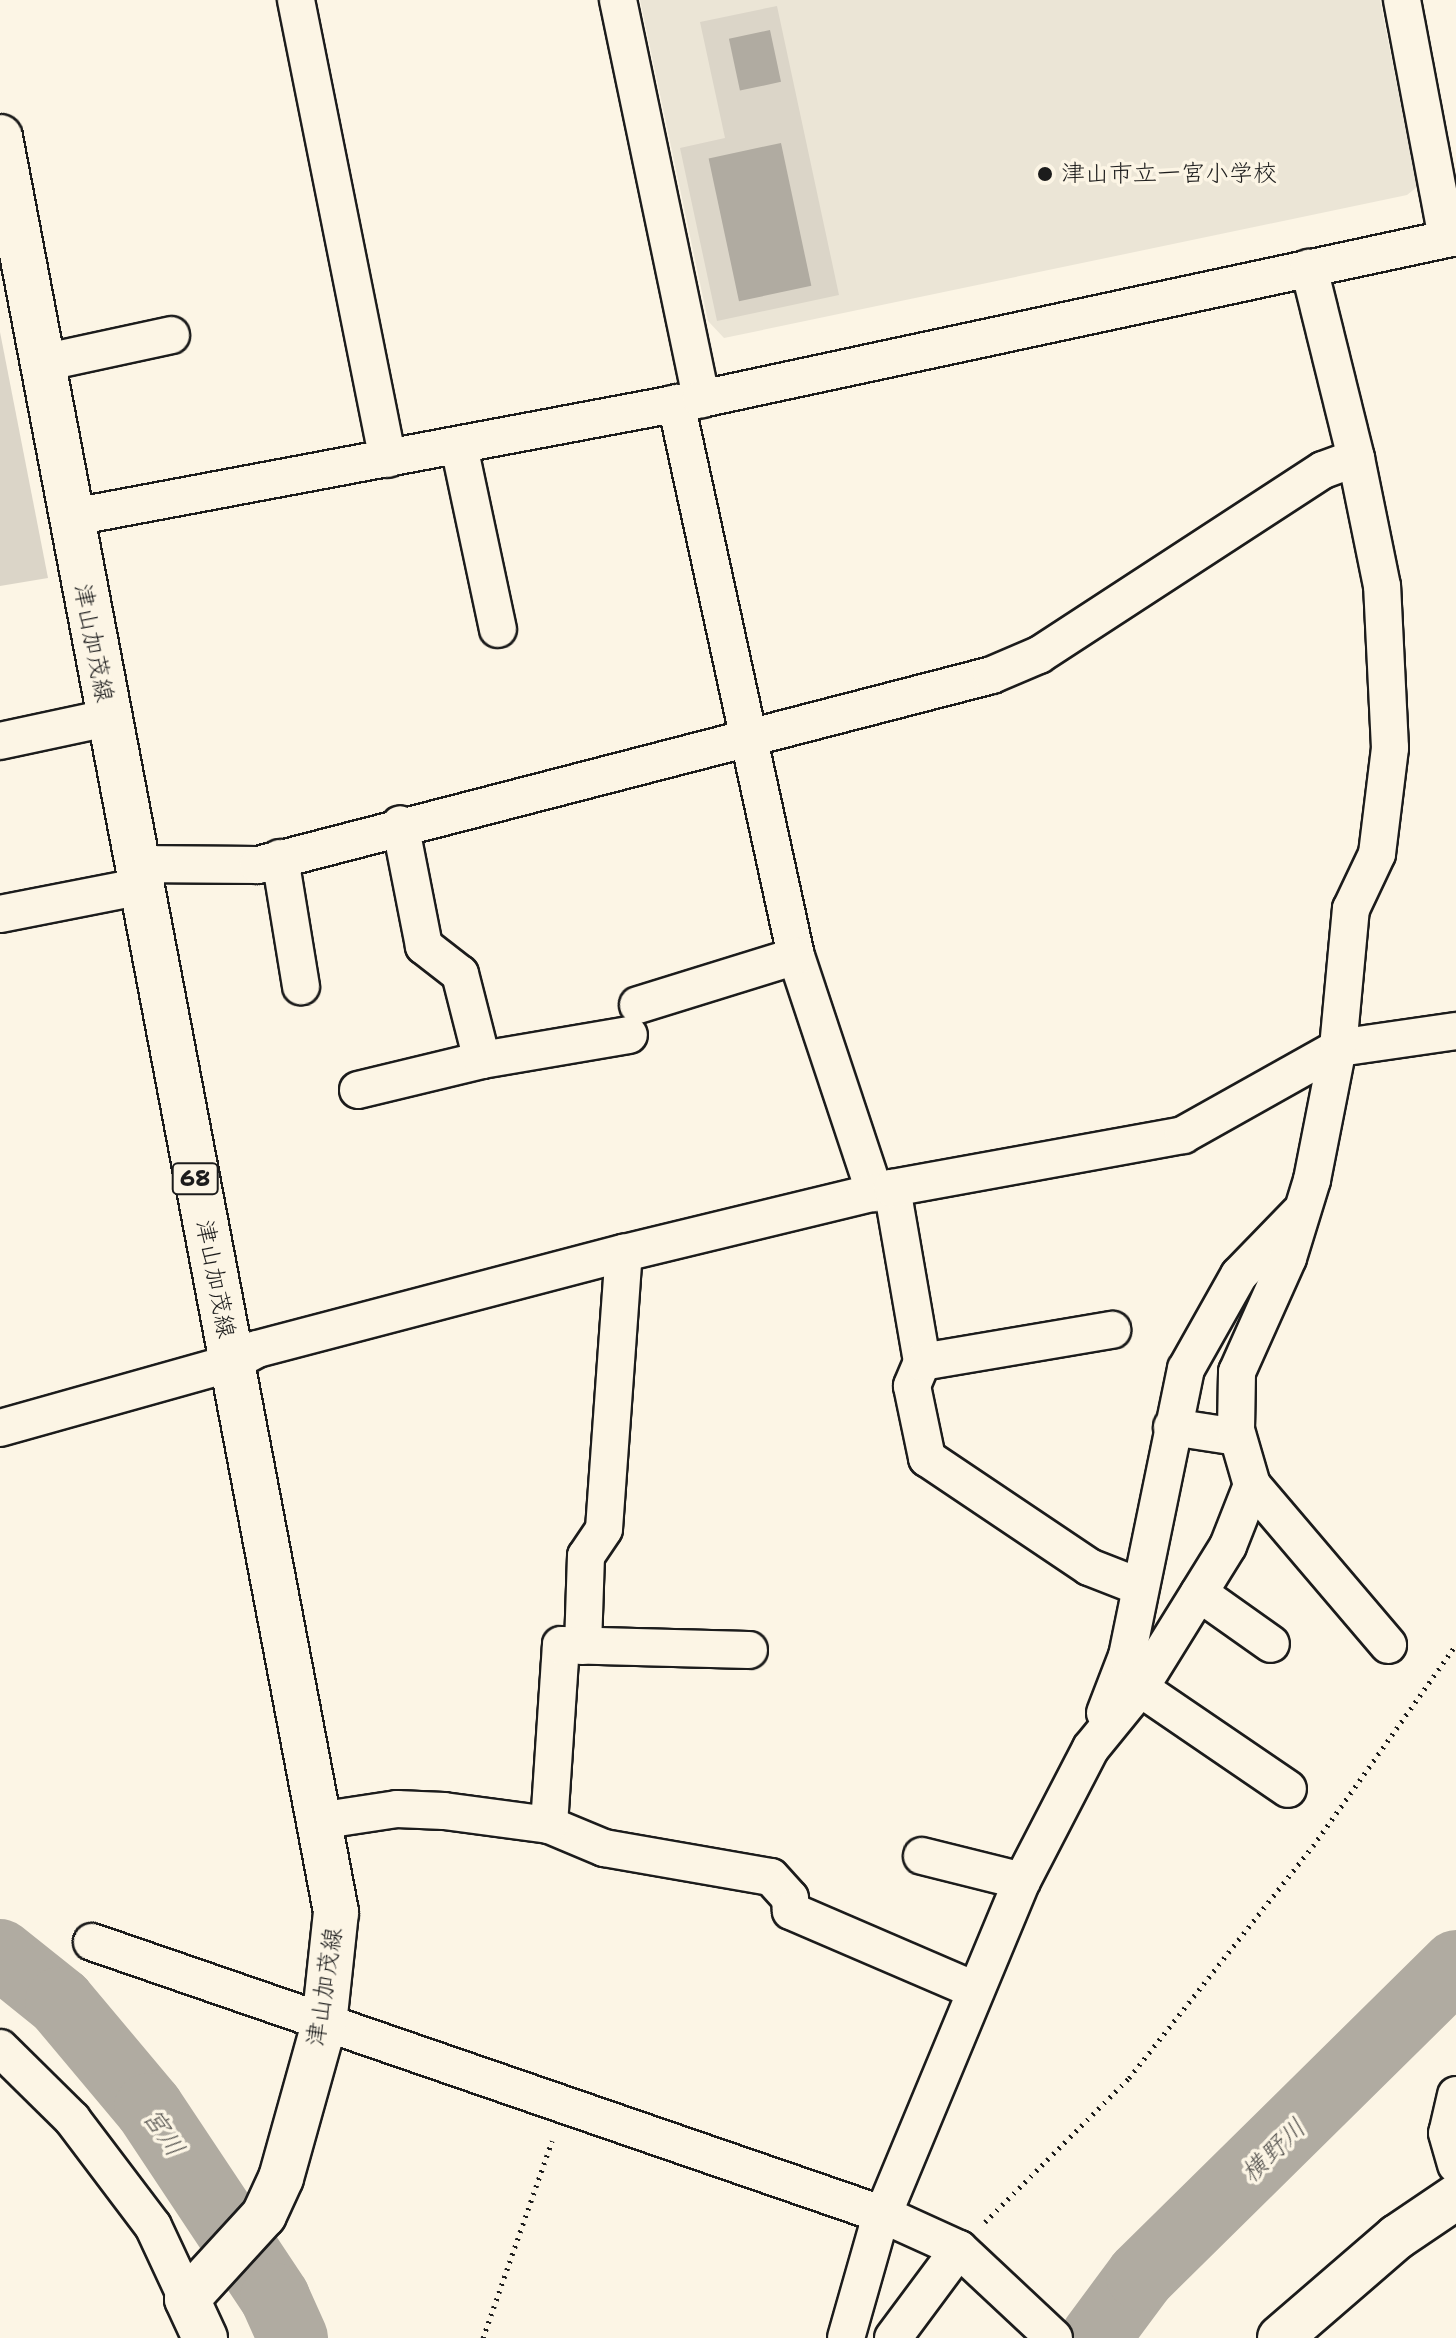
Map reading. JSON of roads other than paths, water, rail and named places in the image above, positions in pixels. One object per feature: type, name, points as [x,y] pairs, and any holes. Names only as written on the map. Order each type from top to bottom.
[{"type":"main road","name":"津山加茂線","points":[[0,137],[68,518],[336,1912],[324,2024],[264,2215],[200,2285]]},
{"type":"main road","points":[[1280,2338],[1397,2237],[1456,2197]]},
{"type":"main road","points":[[200,2285],[205,2338]]},
{"type":"street","points":[[296,0],[388,459]]},
{"type":"street","points":[[618,0],[747,733],[796,956],[884,1190],[922,1362],[912,1386],[927,1458],[1089,1567],[1140,1587]]},
{"type":"street","points":[[68,518],[689,401],[1451,238],[1402,0]]},
{"type":"street","points":[[1309,268],[1356,458],[1382,586],[1391,718],[1377,854],[1351,909],[1338,1048],[1303,1209],[1237,1372],[1237,1437],[1252,1485],[1388,1645]]},
{"type":"street","points":[[42,363],[171,335]]},
{"type":"street","points":[[459,446],[498,629]]},
{"type":"street","points":[[0,914],[136,876],[258,865],[400,824],[747,733],[992,675],[1039,655],[1323,470],[1356,458]]},
{"type":"street","points":[[0,741],[107,718]]},
{"type":"street","points":[[400,824],[424,946],[460,974],[482,1060]]},
{"type":"street","points":[[280,858],[301,986]]},
{"type":"street","points":[[358,1090],[634,1020],[796,956]]},
{"type":"street","points":[[0,1428],[231,1363],[257,1349],[624,1253],[884,1190],[1183,1135],[1338,1048],[1456,1031]]},
{"type":"street","points":[[846,2338],[884,2215],[972,1989],[1022,1881],[1091,1748],[1127,1656],[1186,1369],[1210,1321],[1239,1275],[1303,1209]]},
{"type":"street","points":[[583,1646],[586,1556],[604,1529],[624,1253]]},
{"type":"street","points":[[922,1362],[1112,1330]]},
{"type":"street","points":[[1172,1427],[1237,1437]]},
{"type":"street","points":[[1091,1748],[1140,1688],[1199,1593],[1252,1485]]},
{"type":"street","points":[[1199,1593],[1271,1644]]},
{"type":"street","points":[[549,1825],[561,1645],[749,1650]]},
{"type":"street","points":[[1140,1688],[1288,1789]]},
{"type":"street","points":[[318,1821],[397,1809],[549,1825],[604,1848],[771,1877],[790,1898],[791,1911],[972,1989]]},
{"type":"street","points":[[922,1856],[1022,1881]]},
{"type":"street","points":[[92,1942],[884,2215],[969,2259],[1054,2338]]},
{"type":"street","points":[[0,2048],[72,2119],[200,2285]]},
{"type":"street","points":[[1456,2095],[1447,2133],[1456,2165]]},
{"type":"street","points":[[893,2338],[969,2259]]},
{"type":"waterway","name":"宮川","points":[[0,1954],[60,2002],[149,2108],[275,2298],[293,2338]]},
{"type":"waterway","name":"横野川","points":[[1095,2338],[1141,2276],[1456,1965]]},
{"type":"place","name":"津山市立一宮小学校","points":[[1045,174]]}]
